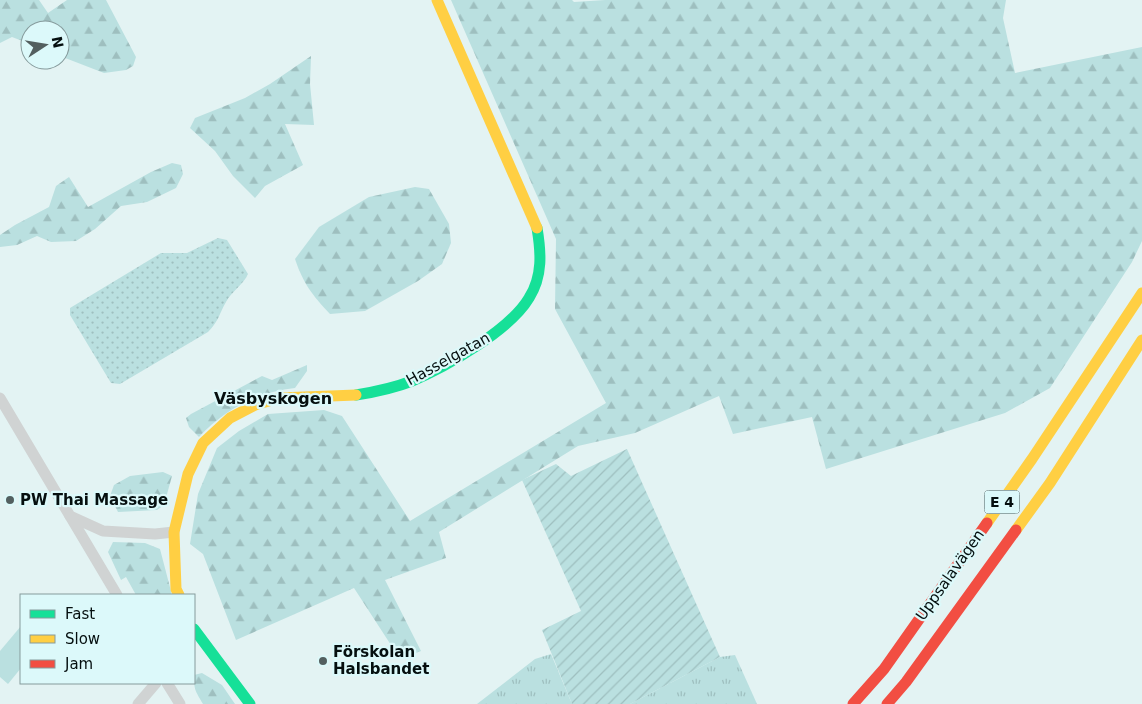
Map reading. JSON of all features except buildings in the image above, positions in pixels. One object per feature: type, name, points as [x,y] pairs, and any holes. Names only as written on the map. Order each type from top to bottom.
[{"type":"main road","name":"Hasselgatan","points":[[178,594],[176,589],[174,532],[188,474],[203,443],[230,418],[255,405],[279,398],[354,395],[378,392],[412,382],[454,359],[500,330],[518,314],[530,297],[537,280],[541,262],[536,224],[437,0]]},
{"type":"main road","name":"Uppsalavägen","points":[[853,704],[884,669],[1026,467],[1142,293]]},
{"type":"main road","name":"Uppsalavägen","points":[[888,704],[906,682],[1050,483],[1142,340]]},
{"type":"main road","points":[[195,630],[250,704]]},
{"type":"street","points":[[0,398],[116,594]]},
{"type":"street","points":[[70,516],[103,531],[155,534],[174,532]]},
{"type":"street","points":[[138,704],[155,684]]},
{"type":"street","points":[[168,684],[180,704]]},
{"type":"green space","points":[[0,0],[39,0],[48,13],[67,0],[106,0],[136,57],[133,66],[126,70],[104,73],[70,60],[70,20],[20,20],[20,40],[12,37],[0,43]]},
{"type":"green space","points":[[451,0],[572,0],[574,2],[605,0],[1006,0],[1003,18],[1015,73],[1142,47],[1142,241],[1132,262],[1050,388],[1005,413],[826,469],[812,417],[733,434],[719,396],[635,433],[578,446],[439,532],[446,558],[385,580],[421,651],[400,659],[354,588],[236,640],[203,554],[190,544],[198,494],[217,448],[239,431],[268,414],[324,410],[342,416],[410,521],[606,403],[555,309],[556,239]]},
{"type":"green space","points":[[311,56],[310,84],[314,125],[285,124],[303,165],[265,186],[255,198],[233,176],[215,151],[190,128],[195,118],[245,98],[270,84]]},
{"type":"green space","points":[[172,163],[181,165],[183,174],[176,188],[147,202],[121,206],[95,229],[76,241],[51,242],[37,236],[17,245],[0,247],[0,235],[49,207],[56,186],[69,177],[88,207],[151,172]]},
{"type":"green space","points":[[415,187],[429,189],[449,224],[451,243],[442,264],[418,281],[365,311],[330,314],[309,288],[301,275],[295,259],[319,227],[369,197]]},
{"type":"green space","points":[[218,238],[227,240],[248,274],[228,298],[214,324],[208,332],[120,384],[111,383],[70,315],[70,308],[161,253],[187,253]]},
{"type":"green space","points":[[307,365],[307,371],[295,388],[268,393],[231,410],[199,437],[189,427],[186,418],[191,414],[262,376],[272,380]]},
{"type":"green space","points":[[627,449],[720,657],[630,704],[572,704],[542,630],[581,611],[522,480],[556,464],[571,476]]},
{"type":"green space","points":[[163,472],[172,476],[164,505],[157,510],[118,512],[110,496],[114,485],[130,476]]},
{"type":"green space","points":[[113,542],[145,543],[160,549],[172,594],[135,594],[126,577],[121,580],[108,552]]},
{"type":"green space","points":[[20,627],[20,669],[8,684],[0,677],[0,651]]},
{"type":"green space","points":[[551,654],[572,704],[477,704],[535,659]]},
{"type":"green space","points":[[735,655],[757,704],[630,704],[720,657]]},
{"type":"green space","points":[[202,673],[222,685],[235,704],[203,704],[196,690],[195,675]]},
{"type":"traffic: fast","points":[[356,395],[398,386],[426,375],[493,335],[520,310],[534,290],[540,264],[537,228]]},
{"type":"traffic: fast","points":[[195,630],[250,704]]},
{"type":"traffic: slow","points":[[437,0],[537,228]]},
{"type":"traffic: slow","points":[[987,523],[1032,459],[1142,293]]},
{"type":"traffic: slow","points":[[1016,530],[1050,483],[1142,340]]},
{"type":"traffic: slow","points":[[178,594],[176,589],[174,532],[188,474],[203,443],[230,418],[255,405],[279,398],[356,395]]},
{"type":"traffic: jam","points":[[853,704],[884,669],[987,523]]},
{"type":"traffic: jam","points":[[887,704],[906,682],[1016,530]]},
{"type":"place","name":"PW Thai Massage","points":[[10,500]]},
{"type":"place","name":"Förskolan Halsbandet","points":[[323,661]]},
{"type":"district","name":"Väsbyskogen","points":[[273,398]]}]
